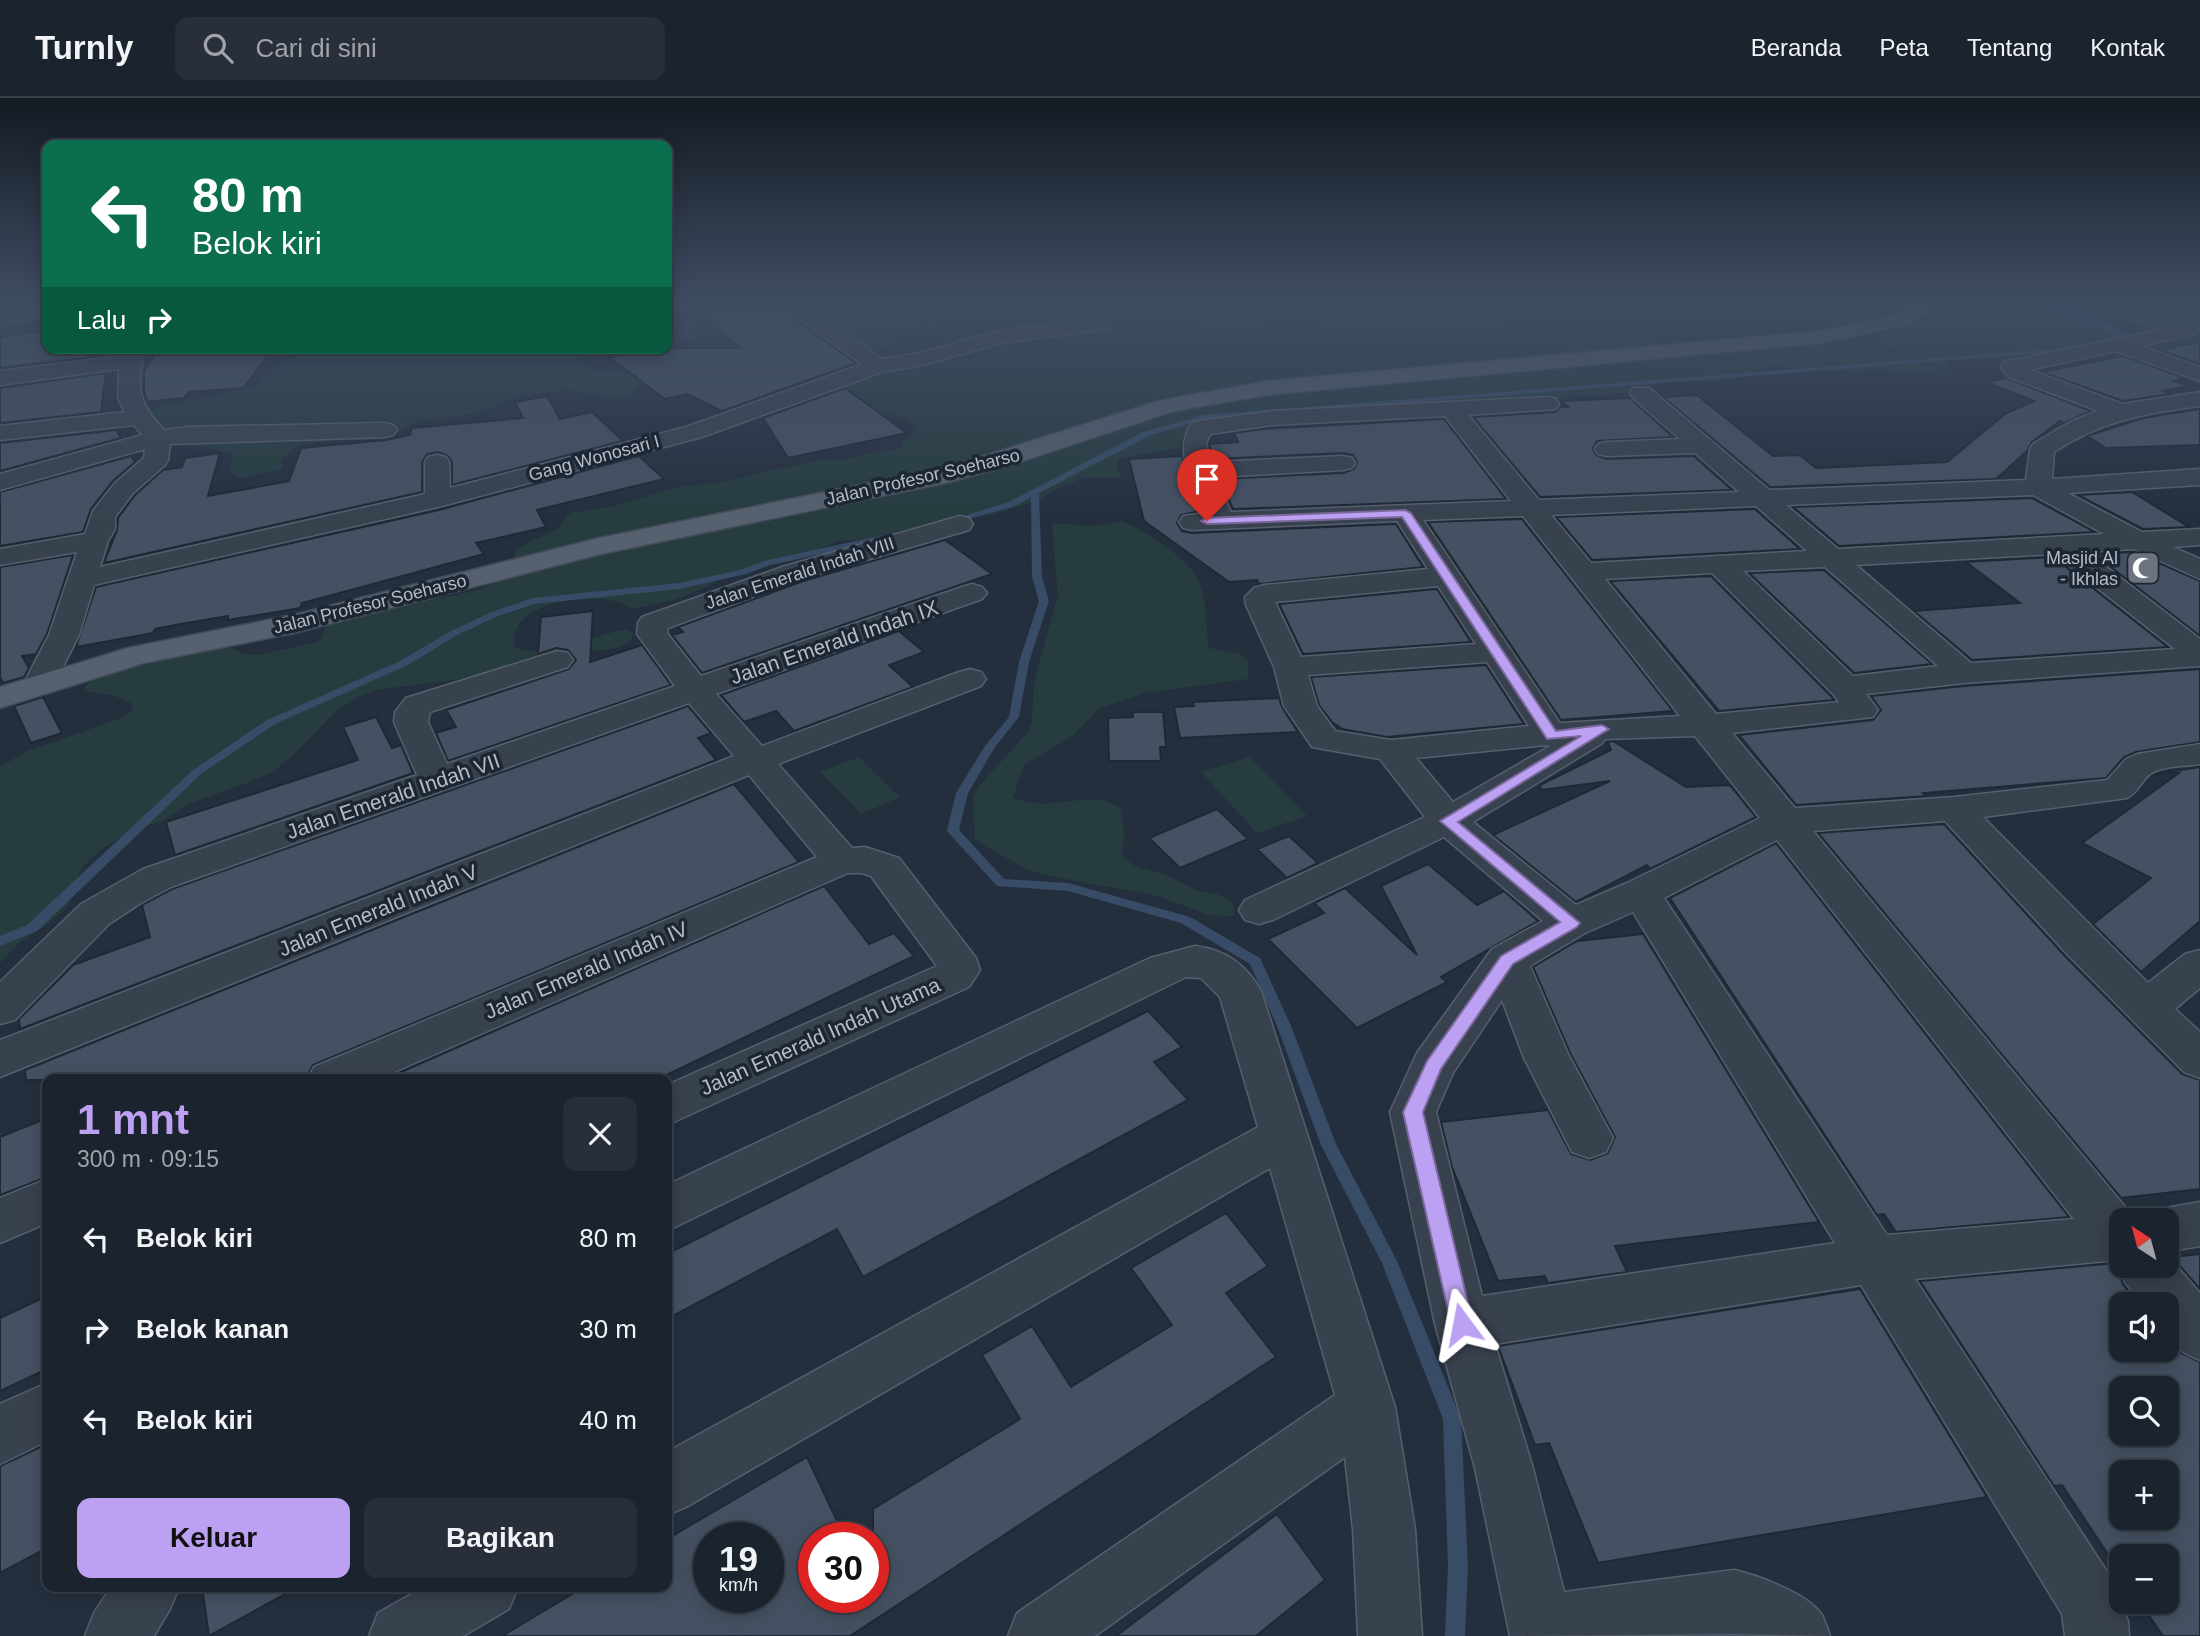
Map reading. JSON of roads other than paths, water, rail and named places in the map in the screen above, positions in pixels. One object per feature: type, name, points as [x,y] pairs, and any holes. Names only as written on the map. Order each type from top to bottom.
[{"type":"main road","name":"Jalan Profesor Soeharso","points":[[0,698],[40,683],[139,655],[294,624],[599,546],[998,462],[1168,405],[1267,388],[1432,373]]},
{"type":"street","points":[[0,378],[30,373]]},
{"type":"street","points":[[130,373],[127,386],[130,404],[138,418],[158,438]]},
{"type":"street","name":"Gang Wonosari I","points":[[83,579],[438,499],[694,432],[859,373]]},
{"type":"street","points":[[2022,373],[2117,410]]},
{"type":"street","points":[[1641,393],[1964,673]]},
{"type":"street","points":[[2038,487],[2042,449],[2073,429],[2117,410],[2200,399]]},
{"type":"street","points":[[1221,521],[1200,470],[1194,444],[1200,428],[1272,418],[1548,404]]},
{"type":"street","points":[[1452,410],[1784,821],[2109,1212]]},
{"type":"street","points":[[0,433],[138,418]]},
{"type":"street","points":[[0,482],[158,438],[385,430]]},
{"type":"street","points":[[40,683],[64,635],[94,541],[102,529],[102,517],[124,488],[156,460],[158,438]]},
{"type":"street","points":[[1607,449],[1702,445]]},
{"type":"street","points":[[437,462],[438,499]]},
{"type":"street","points":[[1200,470],[1342,463]]},
{"type":"street","points":[[1192,522],[2038,487],[2200,477]]},
{"type":"street","points":[[2038,487],[2114,529],[2200,570]]},
{"type":"street","points":[[1405,513],[1552,736]]},
{"type":"street","name":"Jalan Emerald Indah VIII","points":[[696,691],[652,634],[651,627],[658,620],[792,573],[960,524]]},
{"type":"street","points":[[1583,572],[1834,560],[2200,537]]},
{"type":"street","points":[[0,557],[94,541]]},
{"type":"street","points":[[2062,546],[2200,656]]},
{"type":"street","points":[[1448,576],[1264,594],[1258,600],[1290,667],[1301,706],[1324,740],[1391,750],[1602,729],[1706,724],[1861,710],[1845,687],[1719,564]]},
{"type":"street","name":"Jalan Emerald Indah IX","points":[[696,691],[972,593]]},
{"type":"street","points":[[1290,667],[1496,652]]},
{"type":"street","points":[[1845,687],[1964,673],[2200,656]]},
{"type":"street","points":[[437,781],[411,722],[412,712],[418,705],[557,660]]},
{"type":"street","name":"Jalan Emerald Indah V","points":[[0,1059],[756,760],[970,679]]},
{"type":"street","points":[[696,691],[842,861]]},
{"type":"street","name":"Jalan Emerald Indah VII","points":[[0,1008],[95,914],[157,878],[696,691]]},
{"type":"street","points":[[1259,910],[1448,821],[1602,729]]},
{"type":"street","points":[[1391,750],[1448,821],[1572,923]]},
{"type":"street","points":[[1798,1636],[1771,1614],[1749,1604],[1734,1602],[1541,1631],[1504,1468],[1462,1324],[1413,1112],[1433,1066],[1507,960],[1572,923],[1641,893],[1784,821],[1954,808],[2114,790],[2123,787],[2130,780],[2132,771],[2143,763],[2200,754]]},
{"type":"street","points":[[1954,808],[2082,944],[2149,1006],[2200,1060]]},
{"type":"street","name":"Jalan Emerald Indah Utama","points":[[672,1104],[954,976],[959,970],[955,958],[885,867],[865,860],[842,861]]},
{"type":"street","name":"Jalan Emerald Indah IV","points":[[344,1074],[842,861]]},
{"type":"street","points":[[1641,893],[2088,1598],[2096,1621],[2097,1636]]},
{"type":"street","points":[[1507,960],[1547,1058],[1589,1139]]},
{"type":"street","points":[[672,1207],[1180,961],[1196,961],[1216,967],[1240,990],[1367,1407],[1384,1529],[1390,1636]]},
{"type":"street","points":[[2149,1006],[2200,965]]},
{"type":"street","points":[[672,1482],[1283,1136]]},
{"type":"street","points":[[0,1221],[42,1202]]},
{"type":"street","points":[[2179,1230],[2200,1224]]},
{"type":"street","points":[[1462,1324],[1874,1259],[2109,1244]]},
{"type":"street","points":[[2160,1278],[2200,1334]]},
{"type":"street","points":[[1040,1636],[1367,1407]]},
{"type":"street","points":[[0,1435],[42,1414]]},
{"type":"street","points":[[117,1636],[145,1592]]},
{"type":"street","points":[[401,1636],[478,1592]]},
{"type":"waterway","points":[[952,521],[1012,504],[1146,434],[1204,417],[1772,373]]},
{"type":"waterway","points":[[1035,493],[1037,577],[1044,601],[1024,662],[1014,717],[990,746],[962,793],[953,831],[1001,883],[1068,887],[1185,920],[1255,961],[1284,1026],[1329,1145],[1389,1261],[1452,1419],[1458,1567],[1455,1636]]},
{"type":"waterway","points":[[0,941],[32,928],[197,772],[271,722],[404,663],[454,633],[495,614],[533,601],[679,586],[743,572],[768,563],[893,536]]},
{"type":"place","name":"Masjid Al - Ikhlas","points":[[2143,568]]}]
